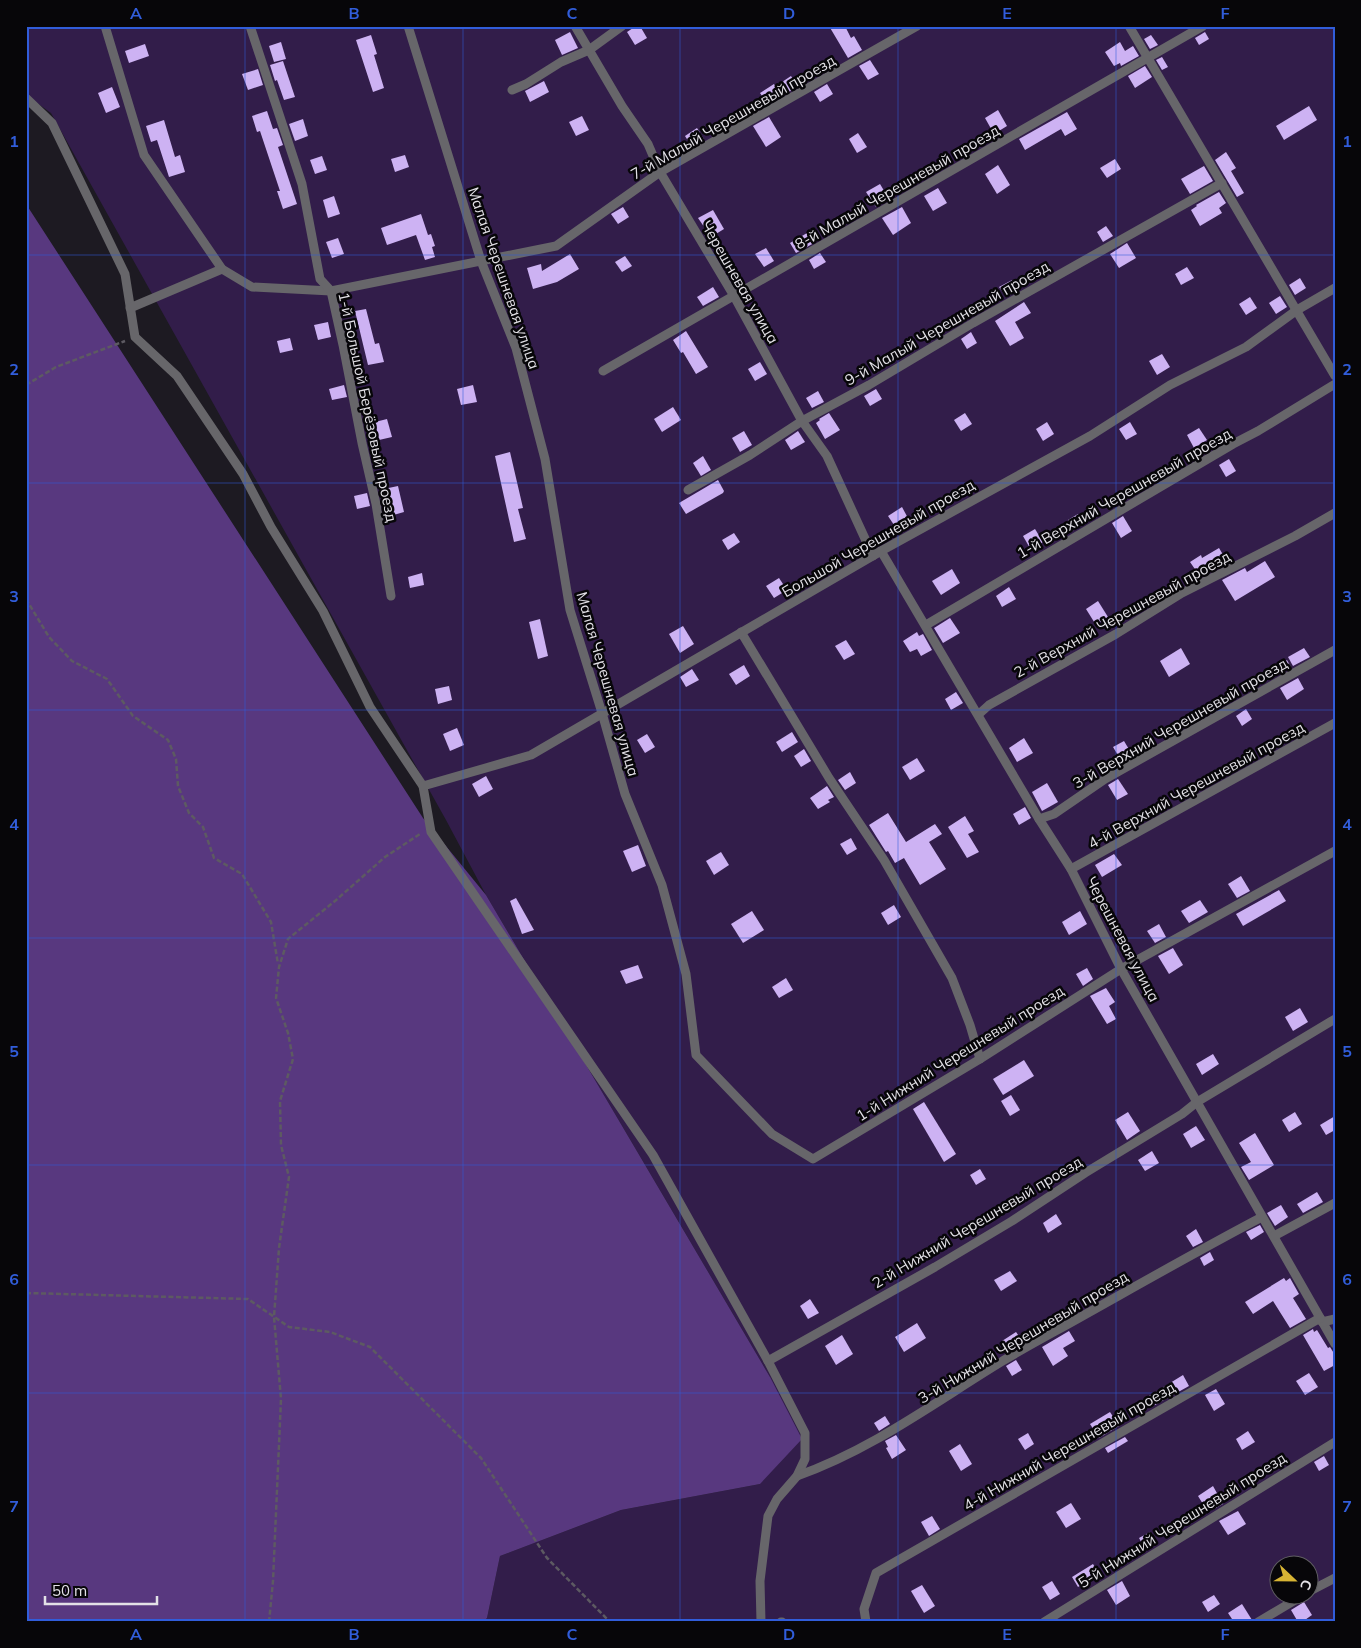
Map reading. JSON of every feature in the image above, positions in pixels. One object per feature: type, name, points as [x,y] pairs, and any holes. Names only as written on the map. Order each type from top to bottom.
[{"type":"lane","points":[[105,26],[144,155],[222,269],[130,308]]},
{"type":"lane","name":"1-й Большой Берёзовый проезд","points":[[250,26],[302,184],[320,280],[331,291],[376,504],[390,596]]},
{"type":"lane","name":"Малая Черешневая улица","points":[[408,26],[481,261],[516,348],[545,460],[570,610],[625,794],[662,885],[686,974],[696,1055],[772,1134],[813,1159]]},
{"type":"lane","name":"Черешневая улица","points":[[575,26],[622,106],[648,144],[660,172],[734,296],[802,421],[827,456],[877,553],[926,625],[1071,870],[1121,969],[1335,1344]]},
{"type":"lane","points":[[512,90],[526,84],[561,62],[588,50],[622,26]]},
{"type":"lane","name":"7-й Малый Черешневый проезд","points":[[222,269],[252,287],[331,291],[556,246],[660,172],[917,26]]},
{"type":"lane","points":[[1129,26],[1335,376]]},
{"type":"lane","name":"8-й Малый Черешневый проезд","points":[[603,371],[1203,26]]},
{"type":"lane","points":[[26,98],[52,123],[125,274],[135,337],[177,376],[243,474],[271,528],[323,611],[370,707],[423,786],[431,832],[653,1155],[768,1361],[805,1433],[805,1459],[796,1476],[777,1499],[768,1516],[760,1581],[761,1622]]},
{"type":"lane","name":"9-й Малый Черешневый проезд","points":[[688,490],[750,456],[802,421],[869,385],[982,318],[1222,183]]},
{"type":"lane","name":"Большой Черешневый проезд","points":[[423,786],[531,755],[877,553],[1090,436],[1170,385],[1246,346],[1297,310],[1335,288]]},
{"type":"lane","name":"1-й Верхний Черешневый проезд","points":[[926,625],[1335,384]]},
{"type":"lane","name":"2-й Верхний Черешневый проезд","points":[[979,714],[989,705],[1116,634],[1182,594],[1295,536],[1335,513]]},
{"type":"lane","points":[[741,632],[829,778],[884,860],[952,978],[970,1025],[980,1059]]},
{"type":"lane","name":"3-й Верхний Черешневый проезд","points":[[1039,818],[1054,814],[1105,779],[1335,650]]},
{"type":"lane","name":"4-й Верхний Черешневый проезд","points":[[1071,870],[1335,724]]},
{"type":"lane","name":"1-й Нижний Черешневый проезд","points":[[813,1159],[980,1059],[1121,969],[1335,851]]},
{"type":"lane","name":"2-й Нижний Черешневый проезд","points":[[768,1361],[935,1267],[1012,1221],[1182,1114],[1197,1102],[1335,1019]]},
{"type":"lane","points":[[1274,1236],[1335,1203]]},
{"type":"lane","name":"3-й Нижний Черешневый проезд","points":[[796,1476],[818,1469],[860,1449],[923,1413],[1001,1362],[1174,1263],[1262,1217]]},
{"type":"lane","name":"4-й Нижний Черешневый проезд","points":[[866,1622],[864,1609],[876,1573],[1321,1320],[1335,1319]]},
{"type":"lane","name":"5-й Нижний Черешневый проезд","points":[[1044,1622],[1335,1442]]},
{"type":"lane","points":[[1318,1587],[1335,1578]]},
{"type":"lane","points":[[1258,1622],[1285,1606]]},
{"type":"path","points":[[26,385],[56,368],[135,337]]},
{"type":"path","points":[[26,599],[49,637],[72,661],[106,679],[132,716],[168,740],[176,759],[178,786],[189,813],[203,827],[214,858],[242,874],[271,922],[279,967]]},
{"type":"path","points":[[269,1622],[273,1581],[281,1399],[274,1317],[279,1248],[288,1177],[282,1144],[280,1101],[293,1058],[288,1033],[276,998],[279,967],[288,938],[335,901],[385,857],[419,834],[431,832]]},
{"type":"path","points":[[26,1293],[248,1298],[289,1327],[330,1332],[370,1347],[481,1458],[547,1558],[610,1622]]},
{"type":"shaded area","points":[[26,26],[1335,26],[1335,1622],[483,1622],[487,1618],[500,1556],[621,1510],[760,1484],[770,1377],[486,895],[446,820],[51,113],[26,95]]},
{"type":"shaded area","points":[[26,204],[423,818],[486,895],[770,1377],[802,1439],[760,1484],[621,1510],[500,1556],[487,1618],[483,1622],[26,1622]]},
{"type":"building","points":[[636,26],[640,26],[647,38],[635,45],[627,32]]},
{"type":"building","points":[[829,26],[845,26],[851,38],[854,36],[862,50],[848,58]]},
{"type":"building","points":[[570,32],[578,48],[562,55],[555,40]]},
{"type":"building","points":[[1205,32],[1209,39],[1199,45],[1195,38]]},
{"type":"building","points":[[371,35],[377,54],[374,55],[384,88],[373,92],[356,40]]},
{"type":"building","points":[[1151,35],[1158,45],[1150,49],[1144,39]]},
{"type":"building","points":[[281,42],[286,59],[274,62],[269,46]]},
{"type":"building","points":[[1120,42],[1125,51],[1133,46],[1139,56],[1121,66],[1120,63],[1114,66],[1105,52]]},
{"type":"building","points":[[145,44],[149,56],[129,63],[125,51]]},
{"type":"building","points":[[1162,57],[1168,67],[1162,70],[1156,60]]},
{"type":"building","points":[[870,60],[879,74],[868,80],[859,66]]},
{"type":"building","points":[[283,61],[295,97],[284,100],[270,65]]},
{"type":"building","points":[[1145,66],[1152,77],[1135,88],[1128,76]]},
{"type":"building","points":[[258,69],[263,85],[248,90],[242,74]]},
{"type":"building","points":[[791,76],[798,87],[785,94],[779,84]]},
{"type":"building","points":[[544,81],[549,92],[530,102],[525,91]]},
{"type":"building","points":[[774,84],[779,94],[766,102],[760,93]]},
{"type":"building","points":[[827,84],[833,94],[820,102],[814,92]]},
{"type":"building","points":[[112,87],[120,107],[106,113],[98,93]]},
{"type":"building","points":[[1309,106],[1317,120],[1284,140],[1276,126]]},
{"type":"building","points":[[998,110],[1007,126],[994,134],[985,118]]},
{"type":"building","points":[[267,111],[273,129],[277,128],[283,145],[278,147],[297,204],[283,209],[277,191],[280,191],[260,131],[257,132],[252,116]]},
{"type":"building","points":[[1067,112],[1077,129],[1065,136],[1061,129],[1025,150],[1019,139]]},
{"type":"building","points":[[582,116],[589,130],[576,136],[569,122]]},
{"type":"building","points":[[769,117],[781,137],[766,147],[753,126]]},
{"type":"building","points":[[303,119],[308,136],[295,141],[289,124]]},
{"type":"building","points":[[164,120],[175,157],[180,155],[185,172],[169,177],[157,140],[151,142],[146,126]]},
{"type":"building","points":[[697,128],[704,139],[692,147],[685,136]]},
{"type":"building","points":[[858,133],[867,147],[857,153],[849,139]]},
{"type":"building","points":[[1226,152],[1236,168],[1231,171],[1244,193],[1237,197],[1215,160]]},
{"type":"building","points":[[405,155],[409,167],[395,172],[391,159]]},
{"type":"building","points":[[322,156],[327,170],[315,174],[310,160]]},
{"type":"building","points":[[1115,159],[1121,169],[1107,178],[1100,168]]},
{"type":"building","points":[[998,165],[1010,185],[997,194],[985,174]]},
{"type":"building","points":[[1204,166],[1213,181],[1190,194],[1181,179]]},
{"type":"building","points":[[880,184],[889,199],[876,207],[866,192]]},
{"type":"building","points":[[938,188],[947,203],[933,211],[924,196]]},
{"type":"building","points":[[1219,192],[1226,203],[1219,208],[1222,213],[1200,226],[1191,210],[1196,205]]},
{"type":"building","points":[[334,196],[340,214],[328,218],[323,200]]},
{"type":"building","points":[[623,207],[629,217],[618,224],[611,214]]},
{"type":"building","points":[[902,207],[911,223],[893,235],[882,218]]},
{"type":"building","points":[[713,210],[724,229],[711,237],[698,218]]},
{"type":"building","points":[[421,214],[428,235],[431,234],[435,246],[432,247],[435,257],[425,260],[416,235],[387,245],[381,228]]},
{"type":"building","points":[[1106,226],[1113,236],[1103,242],[1097,232]]},
{"type":"building","points":[[807,233],[814,243],[796,253],[790,243]]},
{"type":"building","points":[[338,238],[344,254],[332,258],[326,242]]},
{"type":"building","points":[[1127,243],[1136,258],[1119,268],[1110,254]]},
{"type":"building","points":[[766,248],[774,261],[764,267],[755,254]]},
{"type":"building","points":[[820,253],[826,262],[814,269],[809,260]]},
{"type":"building","points":[[570,254],[579,269],[557,282],[533,289],[527,268],[541,264],[542,271]]},
{"type":"building","points":[[625,256],[632,266],[622,272],[615,262]]},
{"type":"building","points":[[1187,267],[1194,278],[1181,285],[1175,274]]},
{"type":"building","points":[[1300,278],[1306,288],[1295,295],[1289,285]]},
{"type":"building","points":[[1012,280],[1019,290],[1006,297],[999,287]]},
{"type":"building","points":[[713,287],[719,297],[703,306],[697,297]]},
{"type":"building","points":[[1280,296],[1287,307],[1276,314],[1269,303]]},
{"type":"building","points":[[1250,297],[1257,308],[1246,315],[1239,304]]},
{"type":"building","points":[[1024,302],[1031,313],[1015,322],[1024,338],[1010,346],[995,321]]},
{"type":"building","points":[[366,309],[375,344],[379,343],[384,362],[368,365],[355,311]]},
{"type":"building","points":[[328,322],[331,337],[318,340],[314,325]]},
{"type":"building","points":[[686,331],[708,367],[696,374],[683,352],[681,353],[673,340]]},
{"type":"building","points":[[971,332],[977,343],[967,349],[961,339]]},
{"type":"building","points":[[290,338],[293,350],[280,353],[277,341]]},
{"type":"building","points":[[1162,354],[1170,367],[1157,375],[1149,361]]},
{"type":"building","points":[[760,362],[767,374],[755,381],[748,369]]},
{"type":"building","points":[[344,385],[347,397],[332,400],[329,389]]},
{"type":"building","points":[[473,385],[477,402],[461,405],[457,389]]},
{"type":"building","points":[[876,389],[882,399],[870,406],[864,396]]},
{"type":"building","points":[[818,391],[824,402],[812,408],[806,398]]},
{"type":"building","points":[[673,407],[681,420],[662,432],[654,419]]},
{"type":"building","points":[[829,413],[840,430],[825,439],[816,423]]},
{"type":"building","points":[[965,413],[972,424],[961,431],[954,420]]},
{"type":"building","points":[[387,419],[392,437],[379,440],[375,422]]},
{"type":"building","points":[[1047,422],[1054,434],[1043,441],[1036,429]]},
{"type":"building","points":[[1130,422],[1137,434],[1126,440],[1119,429]]},
{"type":"building","points":[[1199,428],[1207,440],[1194,448],[1187,435]]},
{"type":"building","points":[[744,431],[752,445],[740,452],[732,438]]},
{"type":"building","points":[[798,431],[805,442],[791,450],[785,440]]},
{"type":"building","points":[[510,452],[523,508],[518,509],[526,539],[514,542],[495,456]]},
{"type":"building","points":[[703,456],[711,470],[701,476],[693,463]]},
{"type":"building","points":[[1229,459],[1236,471],[1226,477],[1219,465]]},
{"type":"building","points":[[718,480],[724,491],[723,493],[686,514],[679,503]]},
{"type":"building","points":[[398,486],[404,512],[390,516],[387,502],[382,503],[379,490]]},
{"type":"building","points":[[367,493],[370,506],[357,509],[354,496]]},
{"type":"building","points":[[902,507],[909,520],[896,528],[888,516]]},
{"type":"building","points":[[1078,514],[1085,524],[1074,530],[1068,520]]},
{"type":"building","points":[[1123,516],[1132,531],[1121,538],[1112,523]]},
{"type":"building","points":[[1035,529],[1043,542],[1031,550],[1023,536]]},
{"type":"building","points":[[734,533],[740,542],[728,550],[722,540]]},
{"type":"building","points":[[1219,548],[1228,563],[1216,569],[1214,566],[1199,575],[1190,562],[1201,555],[1202,558]]},
{"type":"building","points":[[1265,561],[1275,577],[1235,601],[1222,580],[1245,568],[1247,572]]},
{"type":"building","points":[[952,569],[960,583],[941,595],[932,581]]},
{"type":"building","points":[[422,573],[424,585],[410,588],[408,577]]},
{"type":"building","points":[[779,578],[787,590],[774,598],[766,586]]},
{"type":"building","points":[[1009,587],[1016,599],[1002,607],[996,596]]},
{"type":"building","points":[[1098,601],[1108,617],[1096,625],[1086,609]]},
{"type":"building","points":[[950,618],[960,633],[943,643],[934,628]]},
{"type":"building","points":[[540,619],[548,656],[538,659],[529,622]]},
{"type":"building","points":[[683,626],[694,644],[680,653],[669,634]]},
{"type":"building","points":[[917,632],[919,636],[923,634],[932,650],[921,656],[917,649],[910,652],[903,641]]},
{"type":"building","points":[[846,640],[855,654],[844,660],[835,646]]},
{"type":"building","points":[[1181,648],[1190,664],[1169,677],[1160,661]]},
{"type":"building","points":[[1304,648],[1310,657],[1293,666],[1288,657]]},
{"type":"building","points":[[1287,660],[1291,667],[1276,676],[1272,669]]},
{"type":"building","points":[[744,665],[750,676],[736,685],[729,674]]},
{"type":"building","points":[[692,669],[699,680],[686,687],[680,677]]},
{"type":"building","points":[[1298,678],[1304,689],[1287,700],[1280,688]]},
{"type":"building","points":[[449,686],[452,700],[438,704],[435,689]]},
{"type":"building","points":[[956,692],[963,703],[951,710],[945,699]]},
{"type":"building","points":[[1246,709],[1252,719],[1242,726],[1236,716]]},
{"type":"building","points":[[457,728],[464,745],[450,751],[443,734]]},
{"type":"building","points":[[792,732],[798,742],[782,752],[776,742]]},
{"type":"building","points":[[647,734],[655,747],[645,753],[637,740]]},
{"type":"building","points":[[1024,738],[1033,753],[1017,762],[1009,748]]},
{"type":"building","points":[[1124,741],[1133,756],[1122,762],[1113,747]]},
{"type":"building","points":[[804,749],[811,761],[801,767],[794,756]]},
{"type":"building","points":[[917,758],[925,771],[910,780],[902,767]]},
{"type":"building","points":[[850,772],[856,783],[845,790],[838,780]]},
{"type":"building","points":[[486,776],[493,789],[479,797],[472,784]]},
{"type":"building","points":[[1118,779],[1128,794],[1117,800],[1108,785]]},
{"type":"building","points":[[1047,783],[1058,802],[1042,811],[1032,792]]},
{"type":"building","points":[[827,786],[834,797],[828,800],[830,802],[818,809],[810,798]]},
{"type":"building","points":[[1025,807],[1031,818],[1019,825],[1013,814]]},
{"type":"building","points":[[888,813],[906,842],[935,824],[942,834],[929,842],[946,869],[920,885],[904,858],[895,863],[869,825]]},
{"type":"building","points":[[965,816],[974,831],[968,834],[979,852],[967,858],[948,827]]},
{"type":"building","points":[[851,838],[857,849],[847,855],[840,844]]},
{"type":"building","points":[[638,845],[646,866],[632,872],[623,851]]},
{"type":"building","points":[[721,852],[729,865],[714,875],[706,861]]},
{"type":"building","points":[[1114,854],[1122,865],[1102,877],[1095,865]]},
{"type":"building","points":[[1241,876],[1250,891],[1237,898],[1228,884]]},
{"type":"building","points":[[1279,890],[1286,901],[1243,926],[1236,914]]},
{"type":"building","points":[[516,898],[534,930],[522,934],[510,901]]},
{"type":"building","points":[[1200,900],[1208,912],[1189,923],[1181,911]]},
{"type":"building","points":[[894,905],[901,917],[888,925],[881,913]]},
{"type":"building","points":[[752,911],[764,930],[743,943],[731,924]]},
{"type":"building","points":[[1080,911],[1087,924],[1069,935],[1062,922]]},
{"type":"building","points":[[1159,924],[1166,937],[1155,943],[1147,931]]},
{"type":"building","points":[[1173,948],[1183,965],[1169,974],[1158,956]]},
{"type":"building","points":[[638,965],[643,978],[626,984],[620,971]]},
{"type":"building","points":[[1087,968],[1093,979],[1083,986],[1076,974]]},
{"type":"building","points":[[786,978],[793,990],[779,998],[772,987]]},
{"type":"building","points":[[1106,988],[1115,1002],[1109,1006],[1116,1019],[1107,1024],[1090,996]]},
{"type":"building","points":[[1300,1008],[1308,1022],[1293,1031],[1285,1017]]},
{"type":"building","points":[[1213,1054],[1219,1064],[1202,1075],[1196,1064]]},
{"type":"building","points":[[1024,1060],[1034,1076],[1003,1095],[993,1079]]},
{"type":"building","points":[[1011,1095],[1020,1110],[1010,1116],[1001,1101]]},
{"type":"building","points":[[924,1102],[956,1154],[944,1162],[913,1109]]},
{"type":"building","points":[[1128,1112],[1140,1131],[1127,1140],[1115,1120]]},
{"type":"building","points":[[1295,1112],[1302,1124],[1289,1132],[1282,1120]]},
{"type":"building","points":[[1335,1116],[1335,1130],[1326,1135],[1320,1125]]},
{"type":"building","points":[[1196,1126],[1205,1140],[1191,1148],[1183,1134]]},
{"type":"building","points":[[1255,1133],[1274,1165],[1249,1180],[1241,1167],[1251,1162],[1239,1143]]},
{"type":"building","points":[[1152,1151],[1159,1163],[1145,1171],[1138,1160]]},
{"type":"building","points":[[980,1169],[986,1179],[976,1185],[970,1175]]},
{"type":"building","points":[[1317,1192],[1323,1202],[1303,1213],[1297,1204]]},
{"type":"building","points":[[1281,1205],[1288,1217],[1275,1226],[1267,1213]]},
{"type":"building","points":[[1056,1214],[1062,1224],[1048,1233],[1043,1223]]},
{"type":"building","points":[[1260,1225],[1264,1232],[1251,1240],[1246,1232]]},
{"type":"building","points":[[1196,1229],[1203,1242],[1193,1247],[1186,1236]]},
{"type":"building","points":[[1210,1252],[1214,1260],[1204,1266],[1200,1258]]},
{"type":"building","points":[[1010,1271],[1017,1281],[1001,1291],[994,1280]]},
{"type":"building","points":[[1284,1278],[1286,1281],[1290,1278],[1299,1294],[1293,1298],[1306,1319],[1290,1328],[1273,1301],[1253,1314],[1245,1302]]},
{"type":"building","points":[[810,1299],[819,1313],[808,1319],[800,1306]]},
{"type":"building","points":[[917,1323],[926,1338],[904,1352],[895,1337]]},
{"type":"building","points":[[1313,1329],[1314,1332],[1317,1330],[1328,1348],[1330,1347],[1335,1355],[1335,1365],[1324,1371],[1303,1335]]},
{"type":"building","points":[[1069,1331],[1075,1341],[1063,1348],[1068,1356],[1053,1366],[1042,1347]]},
{"type":"building","points":[[1016,1332],[1023,1342],[1008,1350],[1002,1341]]},
{"type":"building","points":[[842,1335],[853,1354],[836,1365],[825,1346]]},
{"type":"building","points":[[1016,1360],[1022,1370],[1012,1376],[1006,1366]]},
{"type":"building","points":[[1309,1373],[1318,1387],[1305,1395],[1296,1381]]},
{"type":"building","points":[[1183,1375],[1189,1386],[1155,1405],[1149,1396]]},
{"type":"building","points":[[1216,1389],[1225,1404],[1214,1411],[1205,1395]]},
{"type":"building","points":[[1110,1412],[1119,1426],[1099,1438],[1090,1424]]},
{"type":"building","points":[[885,1416],[890,1424],[879,1431],[874,1423]]},
{"type":"building","points":[[1248,1431],[1255,1442],[1242,1450],[1236,1439]]},
{"type":"building","points":[[1028,1433],[1034,1444],[1025,1450],[1018,1439]]},
{"type":"building","points":[[896,1435],[906,1450],[892,1459],[886,1448],[888,1447],[885,1441]]},
{"type":"building","points":[[1125,1437],[1128,1441],[1108,1453],[1105,1448]]},
{"type":"building","points":[[960,1444],[972,1464],[961,1471],[949,1451]]},
{"type":"building","points":[[1324,1456],[1329,1465],[1319,1471],[1314,1462]]},
{"type":"building","points":[[1213,1486],[1223,1504],[1212,1510],[1210,1506],[1206,1509],[1198,1496]]},
{"type":"building","points":[[1071,1503],[1081,1519],[1066,1528],[1056,1512]]},
{"type":"building","points":[[1238,1511],[1246,1524],[1228,1535],[1219,1521]]},
{"type":"building","points":[[932,1516],[940,1529],[929,1536],[921,1522]]},
{"type":"building","points":[[1150,1532],[1157,1542],[1145,1549],[1139,1538]]},
{"type":"building","points":[[1093,1564],[1099,1574],[1078,1587],[1072,1577]]},
{"type":"building","points":[[1052,1581],[1060,1594],[1050,1600],[1042,1587]]},
{"type":"building","points":[[1122,1581],[1130,1596],[1116,1605],[1107,1590]]},
{"type":"building","points":[[922,1585],[935,1606],[924,1613],[911,1591]]},
{"type":"building","points":[[1214,1595],[1220,1604],[1208,1612],[1202,1602]]},
{"type":"building","points":[[1242,1604],[1252,1622],[1234,1622],[1228,1613]]},
{"type":"building","points":[[1298,1606],[1306,1606],[1312,1615],[1302,1622],[1298,1622],[1291,1610]]}]
